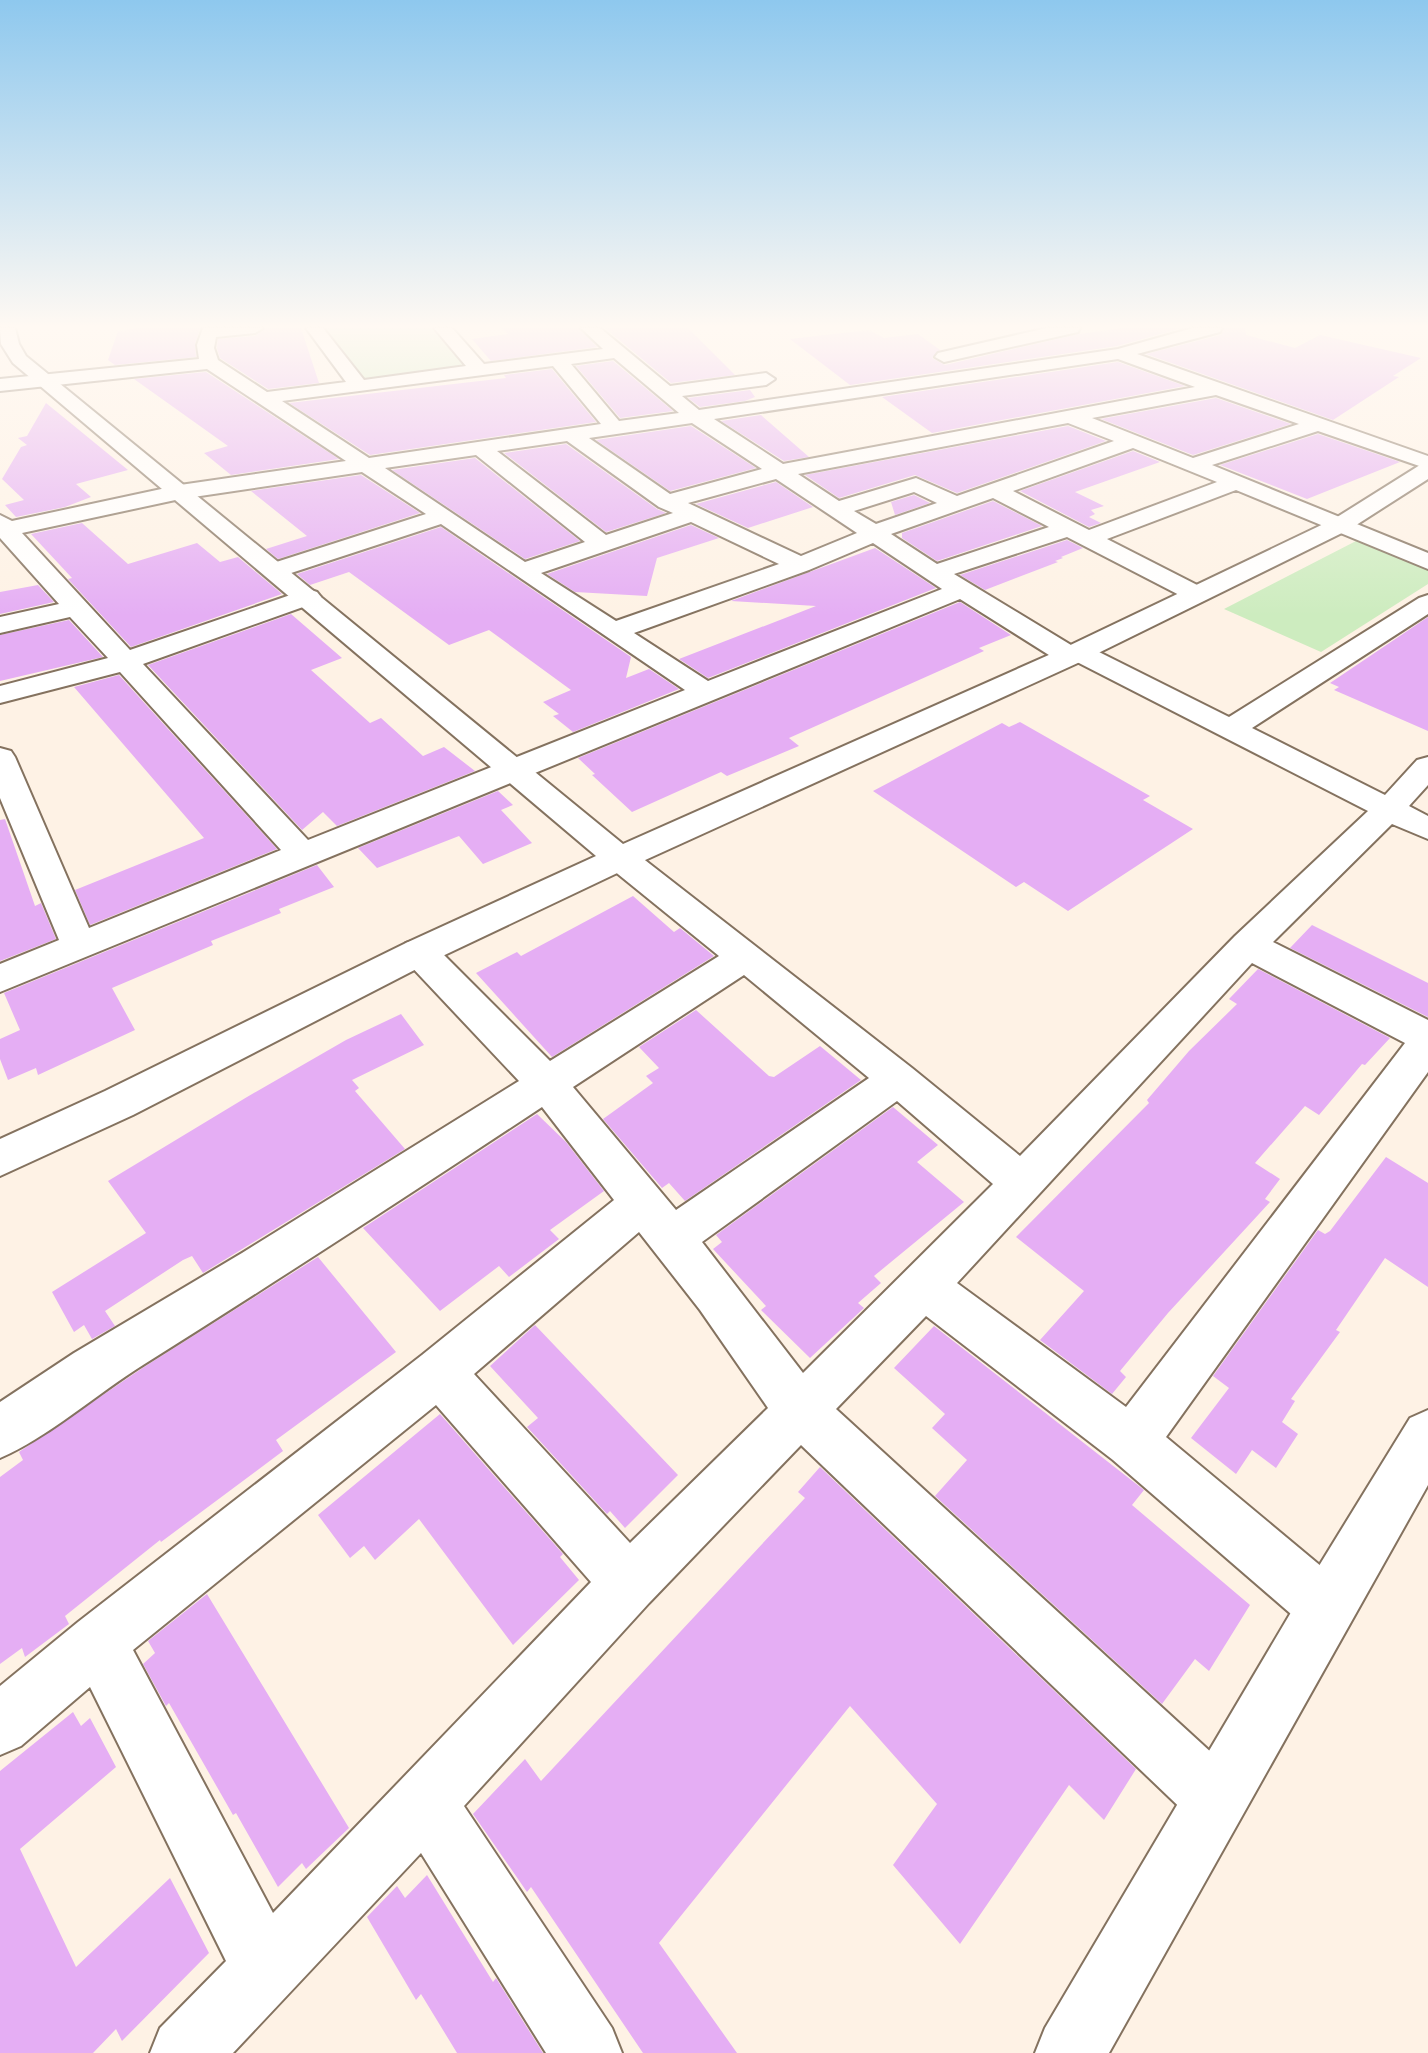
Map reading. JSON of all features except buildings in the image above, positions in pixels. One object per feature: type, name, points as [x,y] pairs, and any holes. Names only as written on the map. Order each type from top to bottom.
[{"type":"street","points":[[98,424],[620,858],[898,1079],[1022,1183]]},
{"type":"street","points":[[303,424],[706,692]]},
{"type":"street","points":[[611,424],[615,429]]},
{"type":"street","points":[[3,527],[180,492],[647,424]]},
{"type":"street","points":[[707,424],[934,573],[1074,654],[1231,729],[1428,829]]},
{"type":"street","points":[[667,502],[780,471],[1028,424]]},
{"type":"street","points":[[1089,424],[1342,524],[1428,562]]},
{"type":"street","points":[[1313,424],[1428,463]]},
{"type":"street","points":[[1192,465],[1316,425]]},
{"type":"street","points":[[571,435],[667,502],[800,565]]},
{"type":"street","points":[[616,631],[800,565],[874,534],[1134,441]]},
{"type":"street","points":[[480,448],[602,544]]},
{"type":"street","points":[[0,1158],[119,1102],[419,952],[620,858],[1074,654],[1342,524],[1428,470]]},
{"type":"street","points":[[934,573],[1078,534],[1234,482]]},
{"type":"street","points":[[836,509],[916,485],[957,504]]},
{"type":"street","points":[[994,490],[1196,594]]},
{"type":"street","points":[[522,571],[692,514]]},
{"type":"street","points":[[276,570],[444,516]]},
{"type":"street","points":[[3,527],[303,853]]},
{"type":"street","points":[[0,979],[303,853],[963,589]]},
{"type":"street","points":[[0,695],[106,668],[308,597]]},
{"type":"street","points":[[1231,729],[1428,603]]},
{"type":"street","points":[[0,625],[76,608]]},
{"type":"street","points":[[1,762],[14,836],[79,946]]},
{"type":"street","points":[[185,2053],[425,1803],[629,1583],[924,1286],[1248,946],[1389,809],[1428,766]]},
{"type":"street","points":[[1248,946],[1428,1037]]},
{"type":"street","points":[[419,952],[546,1083],[717,1294],[799,1409],[1215,1798]]},
{"type":"street","points":[[0,1432],[91,1370],[258,1268],[745,957]]},
{"type":"street","points":[[1131,1442],[1428,1042]]},
{"type":"street","points":[[0,1726],[98,1643],[439,1372],[656,1221],[898,1079]]},
{"type":"street","points":[[924,1286],[1131,1442],[1326,1608]]},
{"type":"street","points":[[439,1372],[629,1583]]},
{"type":"street","points":[[1070,2053],[1215,1798],[1428,1436]]},
{"type":"street","points":[[98,1643],[266,1970]]},
{"type":"street","points":[[425,1803],[587,2053]]},
{"type":"green space","points":[[1356,541],[1365,542],[1428,567],[1428,584],[1321,652],[1224,609]]}]
